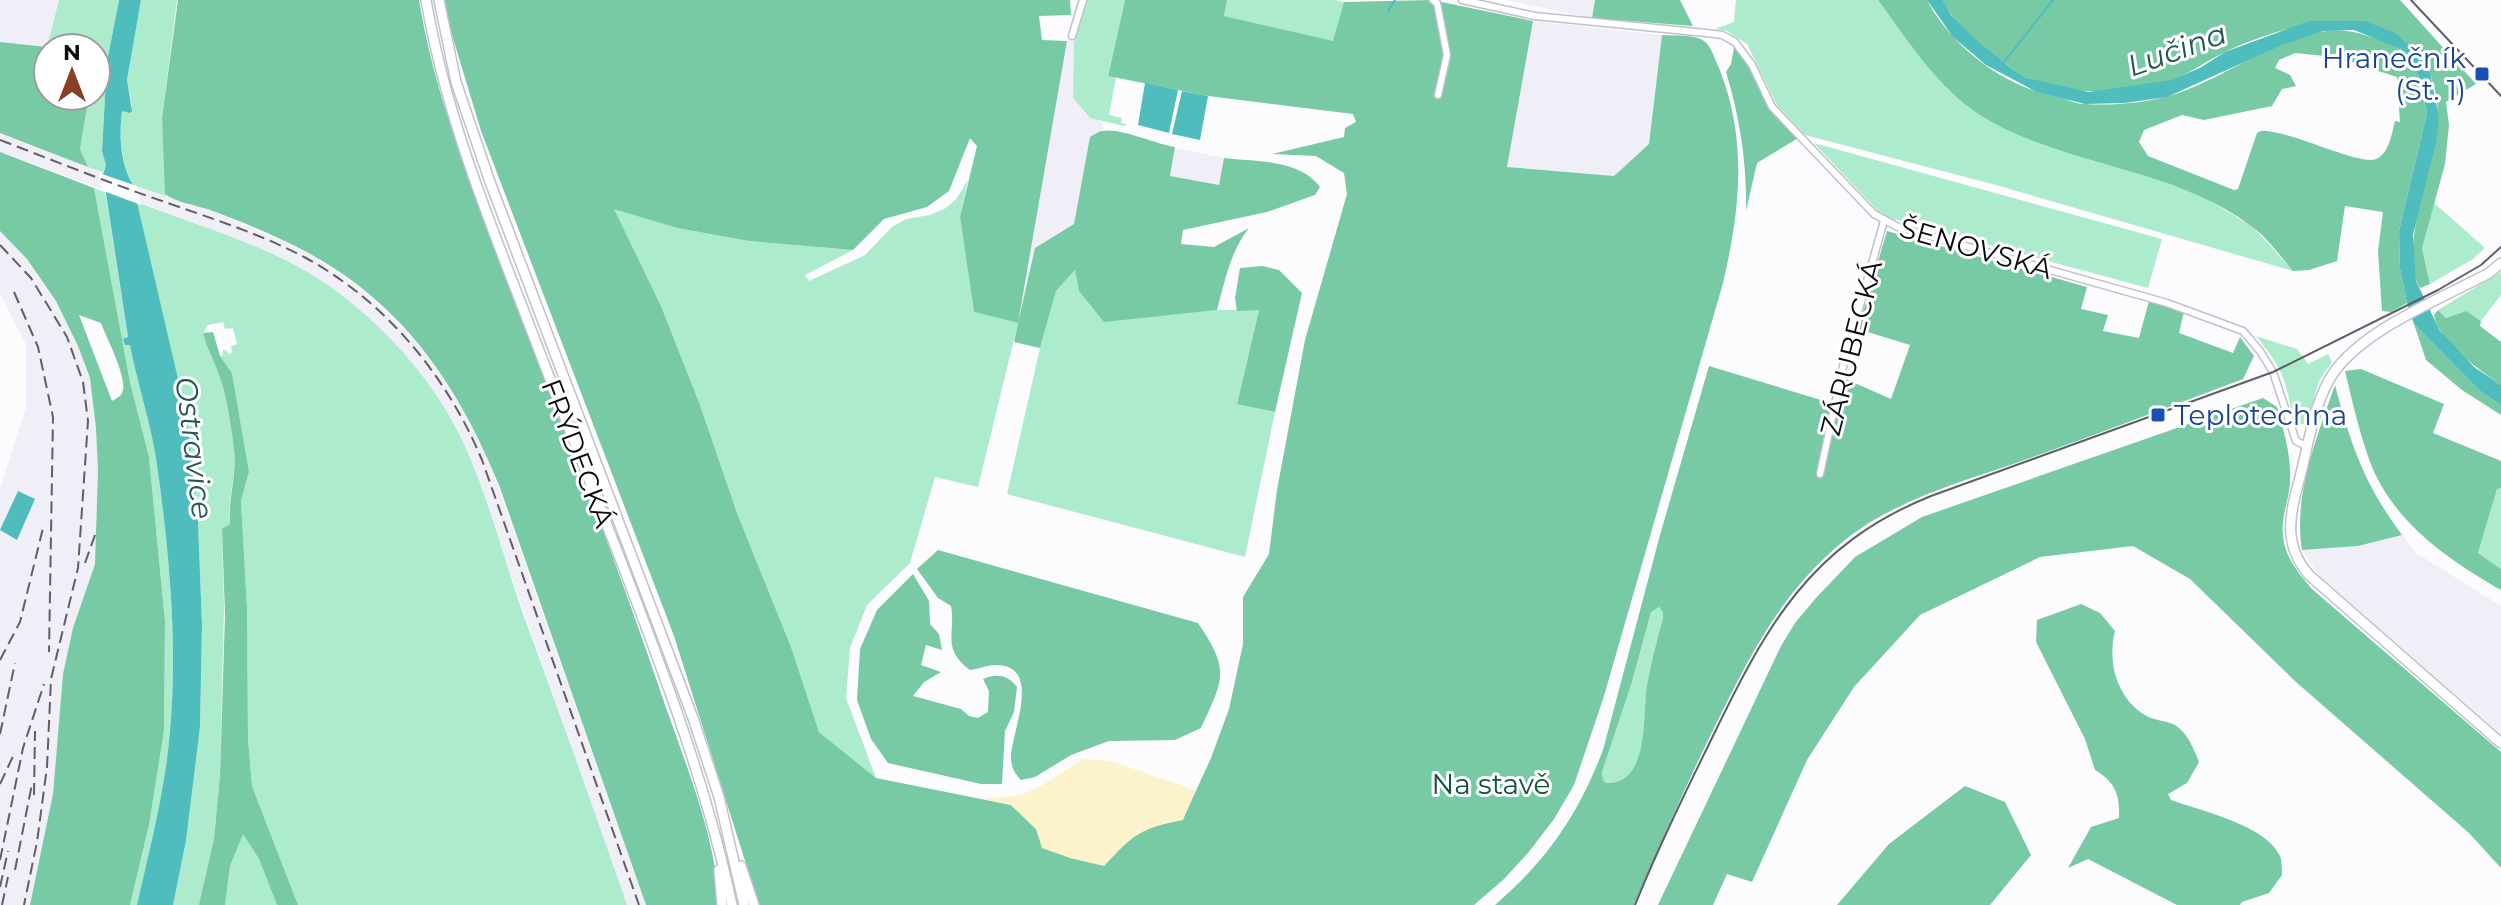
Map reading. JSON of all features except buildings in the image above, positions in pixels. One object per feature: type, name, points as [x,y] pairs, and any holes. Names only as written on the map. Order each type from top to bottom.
[{"type":"main road","name":"FRÝDECKÁ","points":[[426,0],[432,35],[460,137],[500,250],[653,644],[707,804],[732,905]]},
{"type":"main road","name":"FRÝDECKÁ","points":[[439,0],[456,82],[490,182],[665,639],[719,797],[744,905]]},
{"type":"main road","points":[[2501,263],[2489,273],[2374,335],[2345,357],[2332,374],[2322,396],[2289,528],[2292,548],[2301,566],[2335,600],[2501,743]]},
{"type":"main road","points":[[719,797],[754,905]]},
{"type":"main road","points":[[707,804],[722,905]]},
{"type":"street","points":[[1072,36],[1083,0]]},
{"type":"street","points":[[1433,0],[1437,3],[1447,55],[1438,95]]},
{"type":"street","name":"ŠENOVSKÁ","points":[[1462,0],[1535,16],[1729,38],[1743,50],[1772,107],[1874,214],[1884,221],[2167,303],[2243,331],[2273,372],[2296,441],[2308,447]]},
{"type":"street","name":"ZÁRUBECKÁ","points":[[1820,474],[1837,389],[1884,221]]},
{"type":"shaded area","points":[[0,0],[59,0],[51,32],[32,32],[32,45],[0,42]]},
{"type":"shaded area","points":[[1077,0],[1087,0],[1074,42],[1073,98],[1086,115],[1102,122],[1103,130],[1090,138],[1074,224],[1035,248],[1018,323],[1067,41]]},
{"type":"shaded area","points":[[1505,0],[1595,0],[1592,18]]},
{"type":"shaded area","points":[[1533,21],[1662,35],[1649,144],[1614,176],[1507,167]]},
{"type":"shaded area","points":[[0,133],[210,210],[310,254],[370,296],[423,349],[458,398],[488,458],[646,905],[627,905],[472,464],[443,407],[410,360],[358,309],[301,269],[204,226],[0,152]]},
{"type":"shaded area","points":[[1175,148],[1224,158],[1219,185],[1170,176]]},
{"type":"shaded area","points":[[0,231],[27,259],[56,301],[78,346],[90,378],[98,471],[95,564],[73,628],[63,674],[53,794],[31,905],[0,905],[0,489],[26,408],[26,344],[0,294]]},
{"type":"shaded area","points":[[2402,535],[2416,553],[2501,606],[2501,734],[2321,578],[2302,550],[2358,546]]},
{"type":"green space","points":[[59,0],[119,0],[112,36],[112,32],[51,32]]},
{"type":"green space","points":[[141,0],[177,0],[162,118],[166,196],[133,185],[125,167],[122,148],[122,110],[125,112],[132,107],[127,80]]},
{"type":"green space","points":[[178,0],[419,0],[435,72],[456,143],[606,540],[689,772],[712,854],[718,905],[646,905],[499,485],[461,407],[439,371],[386,309],[318,258],[244,223],[165,194],[162,118]]},
{"type":"green space","name":"Na stavě","points":[[444,0],[1070,0],[1071,15],[1039,16],[1042,40],[1067,41],[1018,323],[974,312],[960,217],[977,146],[970,138],[949,191],[927,207],[884,219],[853,250],[749,241],[677,228],[614,209],[661,306],[700,405],[737,513],[791,647],[819,732],[876,778],[1011,805],[1036,829],[1104,866],[1139,834],[1183,819],[1229,709],[1243,644],[1243,597],[1269,554],[1277,490],[1305,340],[1347,194],[1344,173],[1316,156],[1272,154],[1344,137],[1345,128],[1356,122],[1353,114],[1208,96],[1108,76],[1125,0],[1227,0],[1224,16],[1333,41],[1344,2],[1432,0],[1533,21],[1507,167],[1614,176],[1649,144],[1662,35],[1690,36],[1704,41],[1719,68],[1734,122],[1737,202],[1729,256],[1604,696],[1574,785],[1554,819],[1503,880],[1474,905],[759,905],[674,636],[481,131]]},
{"type":"green space","points":[[1087,0],[1125,0],[1108,75],[1116,77],[1109,115],[1122,118],[1121,123],[1127,124],[1124,126],[1090,118],[1073,98],[1074,42]]},
{"type":"green space","points":[[1227,0],[1344,2],[1334,42],[1224,16]]},
{"type":"green space","points":[[1595,0],[1680,0],[1693,26],[1592,18]]},
{"type":"green space","points":[[1736,0],[1878,0],[1928,66],[2167,183],[2204,197],[2253,227],[2293,271],[1996,185],[1805,135],[1777,105],[1747,44],[1727,31],[1715,29],[1734,22]]},
{"type":"green space","points":[[1878,0],[1927,0],[1950,33],[1998,74],[2036,91],[2084,104],[2127,103],[2169,96],[2188,90],[2282,44],[2320,32],[2350,31],[2397,46],[2419,76],[2427,113],[2399,231],[2400,269],[2407,303],[2391,312],[2382,311],[2378,251],[2383,212],[2345,206],[2337,261],[2309,270],[2293,271],[2257,230],[2221,207],[2156,179],[2055,149],[1990,121],[1973,110],[1942,83]],"holes":[[[2295,53],[2335,57],[2397,77],[2400,122],[2395,121],[2387,148],[2376,159],[2367,160],[2261,131],[2257,133],[2238,189],[2234,190],[2148,156],[2139,142],[2144,130],[2182,115],[2204,120],[2272,106],[2282,89],[2296,86],[2290,75],[2275,68],[2279,60]]]},
{"type":"green space","points":[[1943,0],[2400,0],[2476,84],[2446,102],[2449,125],[2445,164],[2422,248],[2430,284],[2420,288],[2414,271],[2413,253],[2415,228],[2437,127],[2437,102],[2431,78],[2418,55],[2398,38],[2375,28],[2350,23],[2298,27],[2246,43],[2176,78],[2152,86],[2098,92],[2060,88],[2026,78],[1968,34]]},
{"type":"green space","points":[[0,42],[32,45],[32,112],[86,112],[80,149],[88,167],[0,133]]},
{"type":"green space","points":[[1735,42],[1743,50],[1765,96],[1800,137],[1757,163],[1746,211],[1742,141],[1726,72],[1731,64]]},
{"type":"green space","points":[[86,112],[104,112],[102,151],[106,165],[103,172],[88,167],[80,149]]},
{"type":"green space","points":[[1118,131],[1175,147],[1170,176],[1219,185],[1224,158],[1289,167],[1301,171],[1320,187],[1315,195],[1267,212],[1183,230],[1181,244],[1214,247],[1249,228],[1233,257],[1217,310],[1104,322],[1079,291],[1075,270],[1056,291],[1040,348],[1014,342],[1035,248],[1074,224],[1090,137],[1099,132]]},
{"type":"green space","points":[[1814,143],[2162,239],[2148,288],[1889,218],[1878,211]]},
{"type":"green space","points":[[0,152],[94,188],[130,382],[149,457],[165,621],[164,731],[149,825],[130,905],[30,905],[53,794],[63,674],[73,628],[95,564],[98,471],[90,378],[78,346],[56,301],[27,259],[0,231]],"holes":[[[79,315],[101,323],[122,379],[122,393],[112,401]]]},
{"type":"green space","points":[[968,180],[960,217],[974,312],[1018,323],[978,487],[935,477],[910,563],[867,605],[850,648],[846,698],[876,778],[819,732],[791,647],[737,513],[700,405],[661,306],[613,208],[677,228],[749,241],[853,250],[805,275],[809,281],[865,255],[892,227],[906,219],[930,215],[946,208],[957,198]]},
{"type":"green space","points":[[94,188],[105,192],[128,338],[124,339],[125,345],[130,344],[153,443],[171,594],[173,663],[168,753],[137,905],[130,905],[149,825],[164,731],[165,621],[149,457],[130,382]]},
{"type":"green space","points":[[137,202],[242,241],[317,278],[377,325],[410,360],[439,399],[463,442],[481,485],[525,619],[627,905],[298,905],[252,786],[241,501],[249,472],[232,373],[220,356],[226,350],[228,354],[232,353],[231,346],[237,344],[233,328],[225,329],[223,322],[208,325],[203,333],[224,391],[235,459],[230,524],[222,530],[224,608],[220,775],[214,839],[200,905],[173,905],[186,841],[200,727],[202,625],[198,522]]},
{"type":"green space","points":[[2433,202],[2485,248],[2473,259],[2430,284],[2422,248]]},
{"type":"green space","points":[[1887,231],[2087,287],[2081,309],[2108,315],[2103,331],[2139,338],[2149,301],[2184,312],[2179,333],[2233,353],[2240,337],[2254,356],[2243,379],[1935,491],[1888,512],[1845,540],[1823,559],[1786,601],[1756,647],[1695,767],[1634,905],[1495,905],[1531,871],[1560,835],[1583,795],[1603,750],[1709,366],[1834,404],[1841,377],[1891,399],[1910,345],[1858,329]],"holes":[[[1659,607],[1663,612],[1647,685],[1642,745],[1631,772],[1620,780],[1606,783],[1602,772],[1651,612]]]},
{"type":"green space","points":[[1262,266],[1279,270],[1302,293],[1275,412],[1237,404],[1259,310],[1237,311],[1235,298],[1240,268]]},
{"type":"green space","points":[[1075,270],[1104,321],[1217,310],[1259,310],[1237,403],[1275,412],[1245,557],[1007,494],[1056,291]]},
{"type":"green space","points":[[2501,272],[2501,295],[2481,321],[2466,311],[2446,318],[2438,310]]},
{"type":"green space","points":[[2438,310],[2446,318],[2466,311],[2481,321],[2480,326],[2501,342],[2501,385],[2471,363],[2443,336],[2434,315]]},
{"type":"green space","points":[[2414,324],[2480,391],[2501,405],[2501,415],[2462,390],[2426,360]]},
{"type":"green space","points":[[213,332],[220,356],[232,373],[249,472],[241,501],[252,786],[298,905],[277,905],[259,859],[243,834],[230,866],[225,905],[199,905],[214,839],[220,775],[225,615],[222,529],[230,524],[235,459],[224,392],[203,333]]},
{"type":"green space","points":[[2256,336],[2297,349],[2308,364],[2328,354],[2332,362],[2319,381],[2308,420],[2303,424],[2297,424],[2282,374]]},
{"type":"green space","points":[[2361,369],[2444,404],[2433,433],[2501,461],[2501,488],[2497,489],[2478,553],[2501,569],[2501,590],[2426,539],[2382,487],[2364,444],[2345,371]]},
{"type":"green space","points":[[2335,385],[2368,481],[2402,535],[2358,546],[2302,550],[2301,508],[2308,466]]},
{"type":"green space","points":[[2263,398],[2277,407],[2286,443],[2290,480],[2283,533],[2286,551],[2295,567],[2312,589],[2501,752],[2501,868],[2469,833],[2296,682],[2190,579],[2133,546],[2040,557],[1920,615],[1854,687],[1807,760],[1752,882],[1727,874],[1713,905],[1658,905],[1781,646],[1795,623],[1855,557],[1922,517]]},
{"type":"green space","points":[[2501,488],[2501,569],[2478,553],[2497,489]]},
{"type":"green space","points":[[938,550],[1198,623],[1215,652],[1220,674],[1215,697],[1201,728],[1175,740],[1109,741],[1071,755],[1035,777],[1021,780],[1013,770],[1011,757],[1022,687],[1018,676],[1010,668],[995,665],[970,670],[956,655],[952,640],[951,606],[938,598],[917,569]]},
{"type":"green space","points":[[913,574],[929,601],[930,624],[939,634],[942,650],[926,645],[921,665],[941,672],[924,682],[913,696],[961,709],[969,716],[978,718],[988,712],[989,691],[983,679],[1002,676],[1017,687],[1014,712],[1005,731],[1002,784],[981,784],[888,763],[871,739],[857,700],[860,649],[877,610]]},
{"type":"green space","points":[[2081,604],[2100,613],[2115,631],[2114,667],[2127,699],[2149,717],[2175,725],[2184,732],[2193,747],[2199,762],[2187,783],[2168,794],[2171,800],[2232,820],[2273,845],[2281,858],[2282,875],[2269,893],[2240,905],[2177,905],[2088,859],[2068,868],[2091,827],[2119,818],[2115,790],[2095,770],[2085,739],[2036,642],[2037,620]]},
{"type":"green space","points":[[1659,607],[1663,618],[1647,685],[1642,745],[1631,773],[1620,781],[1606,783],[1602,772],[1651,612]]},
{"type":"green space","points":[[1965,786],[2005,802],[2031,855],[1990,905],[1837,905],[1889,844]]},
{"type":"green space","points":[[243,833],[259,859],[277,905],[225,905],[230,866]]},
{"type":"sand","points":[[1083,759],[1111,761],[1195,790],[1183,820],[1139,834],[1104,866],[1042,848],[1036,829],[1011,805],[983,799],[1021,795]]},
{"type":"water","points":[[119,0],[141,0],[127,80],[132,111],[122,111],[122,149],[187,418],[198,522],[202,625],[200,727],[186,841],[173,905],[137,905],[168,753],[173,629],[156,458],[130,345],[125,345],[123,339],[128,337],[103,174],[106,165],[102,151],[104,112],[112,112],[112,36]]},
{"type":"water","points":[[1927,0],[1943,0],[1951,15],[1977,41],[2026,78],[2089,92],[2171,80],[2200,68],[2225,52],[2309,21],[2365,21],[2395,33],[2416,52],[2430,73],[2439,117],[2436,143],[2413,235],[2416,281],[2440,331],[2474,367],[2501,385],[2501,405],[2480,391],[2414,324],[2407,303],[2400,269],[2399,231],[2427,113],[2419,76],[2401,49],[2354,30],[2323,31],[2282,45],[2167,97],[2125,103],[2085,104],[2037,92],[1986,65],[1953,37]]},
{"type":"water","points":[[1145,83],[1178,90],[1169,133],[1138,125]]},
{"type":"water","points":[[1182,91],[1208,96],[1200,140],[1172,134]]},
{"type":"water","points":[[18,491],[35,499],[17,540],[0,530]]},
{"type":"pier","points":[[99,173],[137,186],[141,205],[101,190]]},
{"type":"waterway","points":[[1388,11],[1395,0]]},
{"type":"waterway","points":[[2004,62],[2053,0]]},
{"type":"tram line","points":[[2411,0],[2501,96]]},
{"type":"tram line","points":[[1635,905],[1682,800],[1752,660],[1796,594],[1822,565],[1853,539],[1889,516],[1931,496],[2273,372],[2438,290],[2481,265],[2501,247]]},
{"type":"railway","points":[[0,140],[289,249],[362,296],[411,344],[451,399],[482,460],[639,905]]},
{"type":"railway","points":[[0,245],[31,278],[67,337],[83,382],[88,421],[78,568],[51,679],[47,767],[37,842],[24,905]]},
{"type":"railway","points":[[14,292],[38,347],[53,417],[49,652]]},
{"type":"railway","points":[[0,660],[20,622],[43,528]]},
{"type":"railway","points":[[85,563],[95,535]]},
{"type":"railway","points":[[0,734],[15,663]]},
{"type":"railway","points":[[0,860],[23,748],[44,684]]},
{"type":"railway","points":[[34,795],[35,731]]},
{"type":"railway","points":[[0,784],[15,752]]},
{"type":"railway","points":[[15,870],[32,784]]},
{"type":"railway","points":[[0,887],[8,851]]},
{"type":"railway","points":[[2,905],[8,877]]},
{"type":"place","name":"Hranečník (St. 1)","points":[[2482,74]]},
{"type":"place","name":"Teplotechna","points":[[2158,415]]},
{"type":"water label","name":"Lučina","points":[[2177,50]]},
{"type":"water label","name":"Ostravice","points":[[194,448]]}]
